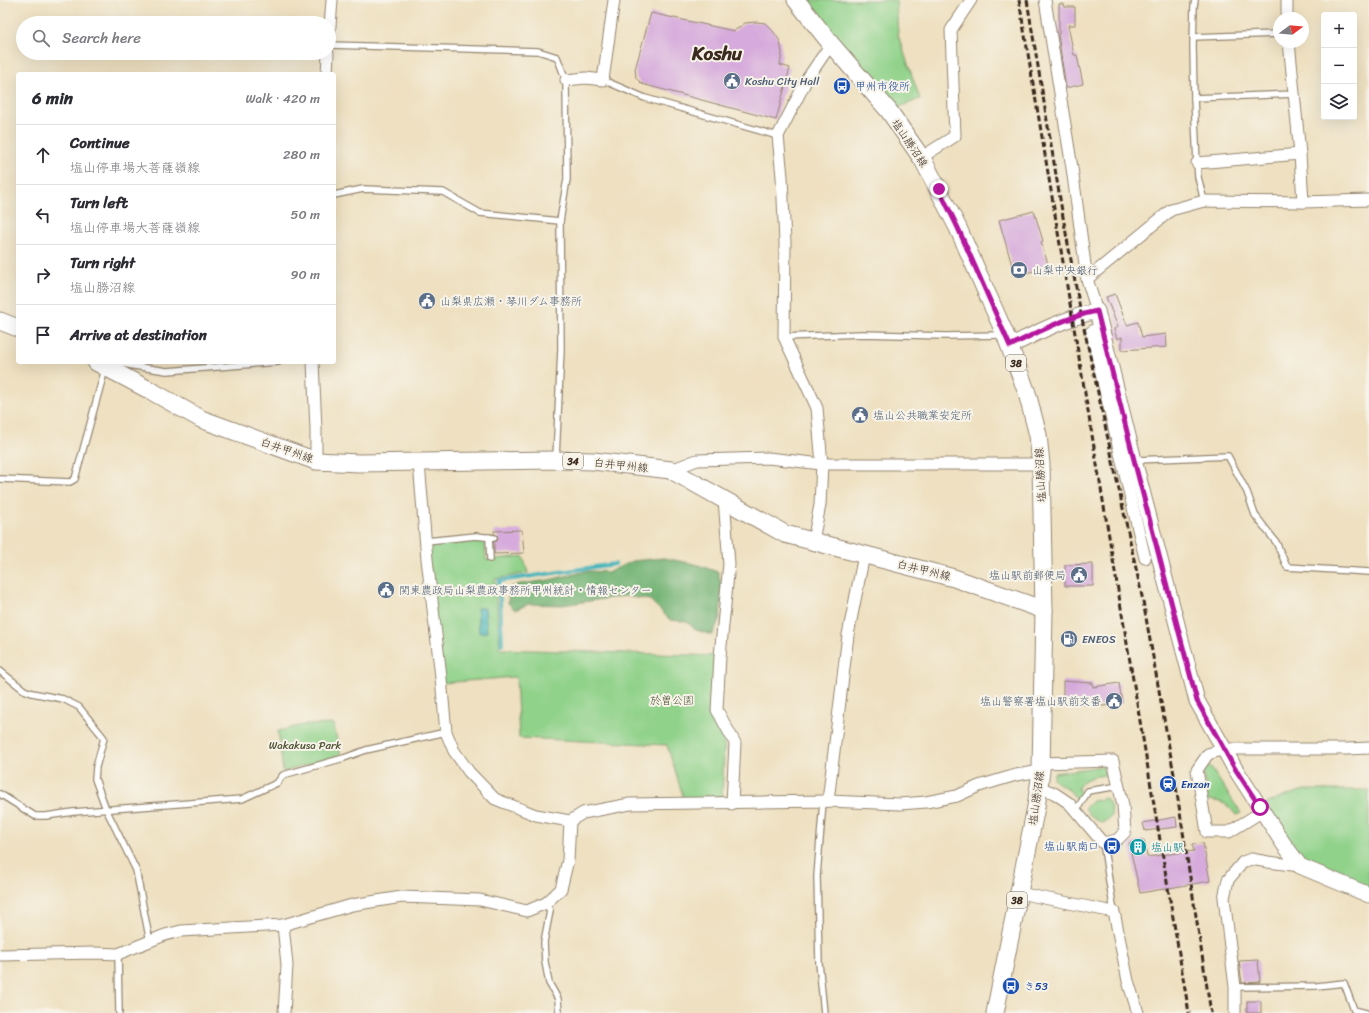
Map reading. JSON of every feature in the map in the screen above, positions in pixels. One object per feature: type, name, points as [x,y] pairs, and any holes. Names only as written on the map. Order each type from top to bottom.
[{"type":"main road","name":"塩山勝沼線","points":[[796,0],[888,111],[922,157],[958,228],[1007,340],[1027,392],[1038,435],[1041,464],[1044,610],[1040,774],[1019,893],[995,1013]]},
{"type":"main road","points":[[1007,340],[1051,326],[1072,317],[1099,318],[1134,460],[1197,701],[1224,749],[1263,812],[1300,866],[1369,896]]},
{"type":"main road","points":[[0,321],[16,327]]},
{"type":"main road","name":"白井甲州線","points":[[105,364],[201,419],[316,461],[419,463],[555,460],[593,461],[671,470],[784,534],[954,578],[1044,610]]},
{"type":"street","points":[[331,16],[332,0]]},
{"type":"street","points":[[566,80],[586,78],[603,80],[614,0]]},
{"type":"street","points":[[922,157],[955,136],[951,30],[971,0]]},
{"type":"street","points":[[1045,0],[1072,168],[1087,279],[1099,318],[1091,332],[1145,558]]},
{"type":"street","points":[[1287,0],[1287,12]]},
{"type":"street","points":[[813,541],[820,505],[822,464],[818,408],[784,337],[785,243],[782,177],[778,136],[807,79],[831,44]]},
{"type":"street","points":[[1290,48],[1303,202]]},
{"type":"street","points":[[327,72],[328,60]]},
{"type":"street","points":[[1197,163],[1300,154]]},
{"type":"street","points":[[1087,279],[1171,210],[1204,201],[1303,202],[1369,200]]},
{"type":"street","points":[[313,364],[316,461]]},
{"type":"street","points":[[671,470],[696,460],[768,458],[822,464],[1041,464]]},
{"type":"street","points":[[419,463],[446,732],[454,751],[469,772],[495,799],[536,815],[570,822],[583,813],[630,804],[825,802],[900,804],[926,802],[957,796],[979,786],[1016,775],[1040,774],[1113,761],[1123,805],[1125,832],[1117,840],[1104,843],[1069,803],[1054,793],[1040,774]]},
{"type":"street","points":[[724,499],[729,564],[720,656],[717,710],[736,743],[732,804]]},
{"type":"street","points":[[825,802],[848,635],[864,555]]},
{"type":"street","points":[[1263,812],[1229,832],[1207,832],[1197,770],[1208,754],[1224,749],[1369,748]]},
{"type":"street","points":[[0,955],[118,954],[181,931],[283,925],[352,905],[402,897],[480,900],[527,910],[546,903],[561,889],[568,860],[570,822]]},
{"type":"street","points":[[1235,1013],[1235,987],[1224,898],[1228,880],[1243,862],[1251,859],[1300,866]]},
{"type":"street","points":[[1019,893],[1114,912],[1128,981],[1138,1013]]},
{"type":"street","points":[[283,925],[287,965],[284,1013]]},
{"type":"lane","points":[[1196,0],[1194,6],[1193,37],[1194,98],[1198,177],[1204,201]]},
{"type":"lane","points":[[1193,37],[1273,34]]},
{"type":"lane","points":[[336,45],[538,51],[558,57],[566,80],[566,179],[560,221],[561,349],[555,460]]},
{"type":"lane","points":[[603,80],[645,98],[778,136]]},
{"type":"lane","points":[[1194,98],[1294,94]]},
{"type":"lane","points":[[336,195],[363,189],[443,192],[480,213],[560,221]]},
{"type":"lane","points":[[784,337],[861,334],[946,336],[1007,340]]},
{"type":"lane","points":[[0,480],[70,482],[75,479],[105,364],[134,366],[167,371],[253,364]]},
{"type":"lane","points":[[1134,460],[1228,456],[1247,492],[1255,515],[1276,542],[1287,567],[1369,572]]},
{"type":"lane","points":[[426,541],[476,536],[492,538],[490,559]]},
{"type":"lane","points":[[0,671],[24,690],[64,699],[79,707],[104,738],[96,767],[95,779],[106,810],[136,870],[150,942]]},
{"type":"lane","points":[[0,794],[35,816],[242,799],[277,783],[283,775],[344,758],[366,750],[446,732]]},
{"type":"lane","points":[[1076,812],[1088,791],[1118,786]]},
{"type":"lane","points":[[824,1013],[819,963],[817,876],[825,802]]},
{"type":"lane","points":[[1104,843],[1114,912]]},
{"type":"lane","points":[[546,903],[550,912],[544,942],[545,962],[549,983],[558,999],[559,1013]]},
{"type":"lane","points":[[118,954],[119,1013]]},
{"type":"lane","points":[[1235,987],[1316,986],[1344,983],[1354,1010],[1366,1013]]},
{"type":"green space","points":[[810,0],[896,0],[898,35],[920,99],[889,111],[831,44]]},
{"type":"green space","name":"於曽公園","points":[[485,539],[486,560],[523,556],[528,573],[495,579],[500,649],[720,656],[717,709],[725,723],[722,804],[685,803],[667,745],[519,738],[516,677],[442,683],[426,544]]},
{"type":"green space","points":[[664,558],[695,564],[718,572],[722,588],[720,618],[712,635],[696,630],[687,622],[670,620],[650,600],[625,596],[562,605],[529,604],[515,610],[508,603],[509,588],[520,584],[549,580],[587,571],[609,572],[632,561]]},
{"type":"green space","name":"Wakakusa Park","points":[[333,724],[341,755],[283,772],[278,731],[303,725]]},
{"type":"green space","points":[[1209,765],[1241,813],[1236,815],[1224,804],[1208,800],[1203,770]]},
{"type":"green space","points":[[1103,766],[1105,775],[1089,778],[1080,784],[1078,788],[1081,795],[1076,798],[1068,789],[1053,780],[1054,773]]},
{"type":"green space","points":[[1304,790],[1369,790],[1369,895],[1312,871],[1261,806]]},
{"type":"green space","points":[[1106,798],[1111,807],[1111,817],[1102,823],[1090,816],[1085,808],[1092,801]]},
{"type":"water","points":[[477,608],[485,608],[487,632],[479,633]]},
{"type":"building","points":[[1059,4],[1064,4],[1065,7],[1075,7],[1075,25],[1068,25],[1074,55],[1077,55],[1083,84],[1066,88],[1058,34]]},
{"type":"building","points":[[651,13],[734,31],[745,23],[765,23],[780,41],[782,53],[780,65],[790,68],[776,120],[642,84],[636,78],[635,69]]},
{"type":"building","points":[[1034,211],[1043,241],[1041,242],[1049,267],[1015,276],[999,220]]},
{"type":"building","points":[[1115,294],[1127,325],[1138,322],[1142,337],[1166,334],[1167,347],[1122,350],[1122,337],[1117,339],[1114,329],[1118,327],[1106,297]]},
{"type":"building","points":[[522,530],[524,553],[494,554],[494,542],[497,541],[498,538],[497,535],[494,534],[494,531]]},
{"type":"building","name":"塩山駅前郵便局","points":[[1093,564],[1093,586],[1065,586],[1065,565]]},
{"type":"building","points":[[1063,681],[1093,683],[1093,687],[1119,683],[1122,703],[1104,706],[1066,703],[1063,699]]},
{"type":"building","points":[[1176,817],[1177,827],[1145,831],[1143,823]]},
{"type":"building","name":"塩山駅","points":[[1144,840],[1147,857],[1194,851],[1192,844],[1203,843],[1210,881],[1140,893],[1129,843]]},
{"type":"building","points":[[1258,960],[1260,982],[1242,983],[1239,961]]},
{"type":"building","points":[[1247,1001],[1261,1001],[1261,1013],[1247,1013]]},
{"type":"waterway","points":[[502,644],[499,581],[615,564]]},
{"type":"railway","points":[[1019,0],[1189,1013]]},
{"type":"railway","points":[[1027,0],[1063,217],[1081,314],[1143,601],[1175,780],[1211,1013]]},
{"type":"place","name":"Koshu City Hall","points":[[732,81]]},
{"type":"place","name":"甲州市役所","points":[[842,86]]},
{"type":"place","name":"山梨中央銀行","points":[[1019,270]]},
{"type":"place","name":"山梨県広瀬・琴川ダム事務所","points":[[427,301]]},
{"type":"place","name":"塩山公共職業安定所","points":[[860,415]]},
{"type":"place","name":"塩山駅前郵便局","points":[[1079,575]]},
{"type":"place","name":"関東農政局山梨農政事務所甲州統計・情報センター","points":[[386,590]]},
{"type":"place","name":"ENEOS","points":[[1069,639]]},
{"type":"place","name":"塩山警察署塩山駅前交番","points":[[1114,701]]},
{"type":"place","name":"Enzan","points":[[1168,784]]},
{"type":"place","name":"塩山駅南口","points":[[1112,846]]},
{"type":"place","name":"塩山駅","points":[[1138,847]]},
{"type":"place","name":"き53","points":[[1011,986]]},
{"type":"district","name":"Koshu","points":[[717,53]]},
{"type":"route","points":[[939,189],[958,228],[1010,346],[1072,317],[1097,311],[1102,325],[1163,576],[1197,701],[1209,725],[1260,807]]}]
